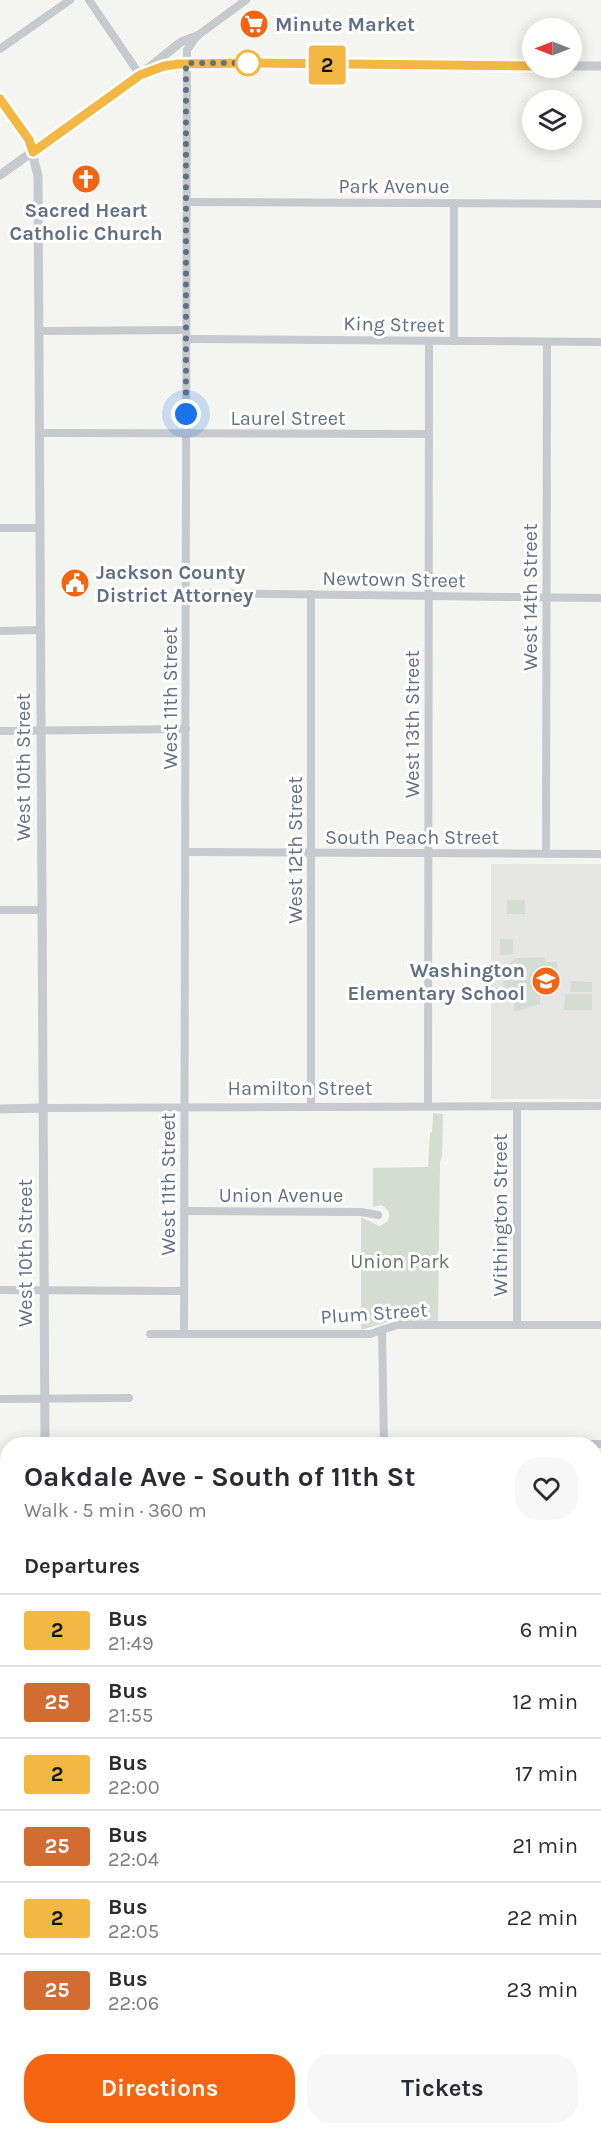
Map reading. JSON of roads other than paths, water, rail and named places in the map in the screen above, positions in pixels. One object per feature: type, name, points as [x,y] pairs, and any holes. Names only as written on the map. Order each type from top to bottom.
[{"type":"street","points":[[0,49],[70,0]]},
{"type":"street","points":[[89,0],[140,75]]},
{"type":"street","points":[[186,63],[188,45],[245,0]]},
{"type":"street","points":[[0,175],[140,75],[161,56],[181,42],[197,36]]},
{"type":"street","points":[[140,75],[164,66],[186,63],[522,66]]},
{"type":"street","name":"West 11th Street","points":[[184,1334],[186,63]]},
{"type":"street","points":[[582,66],[601,66]]},
{"type":"street","name":"West 10th Street","points":[[0,99],[29,140],[38,176],[45,1437]]},
{"type":"street","name":"Park Avenue","points":[[187,202],[601,204]]},
{"type":"street","points":[[454,203],[454,341]]},
{"type":"street","points":[[39,331],[186,330]]},
{"type":"street","name":"King Street","points":[[186,339],[601,342]]},
{"type":"street","name":"West 13th Street","points":[[428,1106],[429,341]]},
{"type":"street","name":"West 14th Street","points":[[546,853],[547,342]]},
{"type":"street","name":"Laurel Street","points":[[39,433],[429,434]]},
{"type":"street","points":[[0,528],[39,528]]},
{"type":"street","name":"Newtown Street","points":[[186,593],[601,598]]},
{"type":"street","name":"West 12th Street","points":[[311,594],[311,1106]]},
{"type":"street","points":[[0,631],[39,630]]},
{"type":"street","points":[[0,731],[186,729]]},
{"type":"street","name":"South Peach Street","points":[[186,852],[601,854]]},
{"type":"street","points":[[0,910],[41,910]]},
{"type":"street","name":"Withington Street","points":[[517,1106],[517,1325]]},
{"type":"street","name":"Hamilton Street","points":[[0,1108],[601,1106]]},
{"type":"street","name":"Union Avenue","points":[[184,1211],[361,1212],[378,1215]]},
{"type":"street","points":[[0,1290],[184,1291]]},
{"type":"street","name":"Plum Street","points":[[150,1334],[370,1334],[397,1325],[601,1325]]},
{"type":"street","points":[[382,1330],[384,1437]]},
{"type":"street","points":[[0,1399],[129,1398]]},
{"type":"place","name":"Minute Market","points":[[254,24]]},
{"type":"place","name":"Sacred Heart Catholic Church","points":[[86,179]]},
{"type":"place","name":"Jackson County District Attorney","points":[[75,583]]},
{"type":"place","name":"Washington Elementary School","points":[[546,981]]},
{"type":"park label","name":"Union Park","points":[[400,1261]]}]
